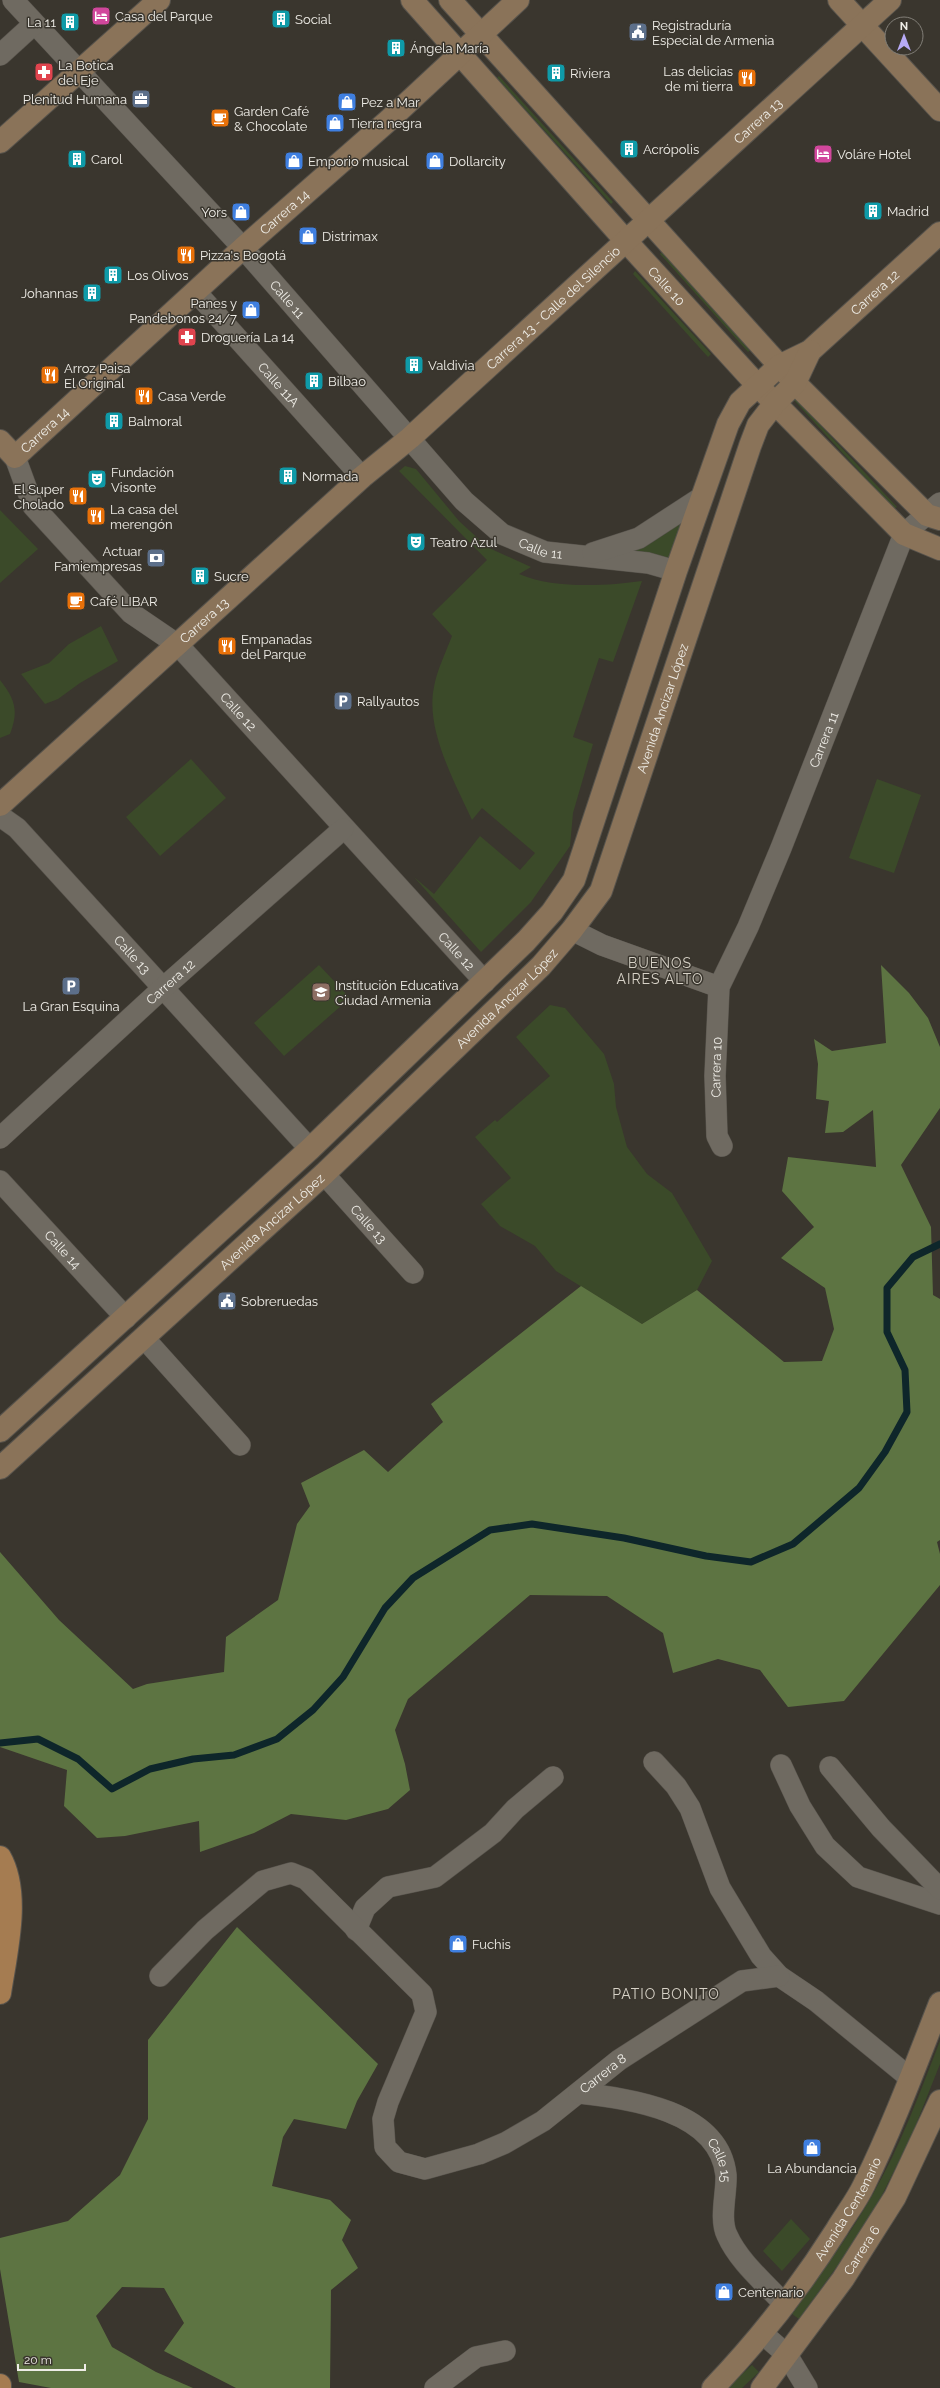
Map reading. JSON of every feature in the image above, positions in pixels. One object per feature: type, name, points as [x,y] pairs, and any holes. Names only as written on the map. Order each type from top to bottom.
[{"type":"main road","points":[[0,142],[159,0]]},
{"type":"main road","name":"Calle 10","points":[[412,0],[625,240],[758,386],[904,534],[940,549]]},
{"type":"main road","points":[[450,0],[795,383],[936,513]]},
{"type":"main road","name":"Carrera 14","points":[[15,458],[243,248],[372,135],[518,0]]},
{"type":"main road","points":[[840,0],[940,110]]},
{"type":"main road","name":"Carrera 13","points":[[625,240],[648,221],[890,0]]},
{"type":"main road","name":"Carrera 12","points":[[779,366],[810,351],[940,233]]},
{"type":"main road","name":"Carrera 13 - Calle del Silencio","points":[[410,438],[625,240]]},
{"type":"main road","name":"Carrera 12","points":[[795,383],[810,351]]},
{"type":"main road","name":"Avenida Ancizar López","points":[[0,1431],[310,1149],[526,941],[552,912],[574,880],[676,571],[728,424],[740,402],[779,366]]},
{"type":"main road","name":"Avenida Ancizar López","points":[[0,1468],[324,1174],[541,966],[572,930],[600,891],[758,425],[775,403],[795,383]]},
{"type":"main road","name":"Carrera 13","points":[[0,805],[178,646],[362,477],[410,438]]},
{"type":"main road","name":"Calle 12","points":[[0,441],[15,458]]},
{"type":"main road","points":[[0,1992],[8,1940],[10,1890],[1,1860]]},
{"type":"main road","name":"Avenida Centenario","points":[[713,2388],[785,2305],[815,2263],[864,2186],[940,2003]]},
{"type":"main road","name":"Carrera 6","points":[[762,2388],[843,2279],[896,2197],[940,2101]]},
{"type":"street","name":"Calle 11","points":[[13,0],[78,72],[243,248],[464,501],[502,534],[545,552],[586,555],[648,563],[676,571]]},
{"type":"street","points":[[0,55],[34,24]]},
{"type":"street","name":"Calle 11A","points":[[196,292],[362,477]]},
{"type":"street","name":"Calle 12","points":[[15,458],[33,506],[131,613],[178,646],[343,829],[484,982]]},
{"type":"street","name":"Calle 11","points":[[586,555],[640,538],[702,497]]},
{"type":"street","name":"Carrera 11","points":[[719,987],[748,927],[781,848],[904,534],[936,513]]},
{"type":"street","name":"Calle 13","points":[[0,816],[17,828],[310,1149]]},
{"type":"street","name":"Carrera 12","points":[[0,1138],[163,988],[343,829]]},
{"type":"street","points":[[572,930],[602,945],[719,987]]},
{"type":"street","name":"Carrera 10","points":[[719,987],[715,1076],[717,1136],[722,1146]]},
{"type":"street","name":"Calle 13","points":[[324,1174],[413,1273]]},
{"type":"street","name":"Calle 14","points":[[0,1181],[126,1318]]},
{"type":"street","points":[[144,1338],[240,1446]]},
{"type":"street","points":[[654,1762],[676,1786],[690,1808],[720,1888],[762,1956],[779,1976],[816,2001],[910,2078]]},
{"type":"street","points":[[781,1766],[800,1806],[825,1846],[858,1877],[940,1904]]},
{"type":"street","points":[[830,1767],[880,1828],[940,1889]]},
{"type":"street","points":[[160,1976],[205,1930],[263,1882],[291,1873],[306,1879],[356,1930],[365,1908],[388,1887],[436,1877],[493,1833],[515,1810],[553,1777]]},
{"type":"street","name":"Carrera 8","points":[[356,1930],[422,1994],[426,2012],[388,2102],[383,2119],[385,2147],[399,2162],[425,2169],[479,2154],[505,2142],[543,2121],[618,2060],[742,1981],[779,1976]]},
{"type":"street","name":"Calle 15","points":[[579,2092],[626,2098],[670,2112],[694,2124],[711,2137],[720,2152],[726,2175],[726,2234],[738,2253],[785,2305]]},
{"type":"street","points":[[762,2333],[787,2355],[807,2388]]},
{"type":"street","points":[[435,2388],[476,2357],[505,2351]]},
{"type":"green space","points":[[499,76],[613,202],[611,204],[497,78]]},
{"type":"green space","points":[[662,252],[750,350],[748,352],[660,254]]},
{"type":"green space","points":[[635,271],[711,354],[708,357],[633,274]]},
{"type":"green space","points":[[793,396],[897,507],[894,509],[791,397]]},
{"type":"green space","points":[[405,466],[416,469],[459,521],[489,548],[531,567],[519,574],[548,582],[580,585],[642,581],[613,662],[599,658],[573,737],[593,744],[573,813],[570,846],[531,902],[481,952],[414,877],[434,894],[480,836],[520,870],[535,853],[482,808],[472,820],[443,755],[434,720],[432,703],[437,674],[452,636],[432,614],[487,560],[399,471]]},
{"type":"green space","points":[[0,510],[38,549],[0,583]]},
{"type":"green space","points":[[680,523],[681,527],[669,559],[627,550]]},
{"type":"green space","points":[[101,626],[118,661],[80,683],[58,699],[45,704],[21,674],[49,663],[69,644]]},
{"type":"green space","points":[[0,680],[12,699],[15,712],[10,734],[0,738]]},
{"type":"green space","points":[[191,759],[226,798],[160,856],[126,817]]},
{"type":"green space","points":[[877,779],[921,795],[894,873],[849,858]]},
{"type":"green space","points":[[319,965],[350,998],[284,1056],[254,1023]]},
{"type":"green space","points":[[881,965],[909,993],[928,1018],[940,1047],[940,1108],[901,1165],[931,1227],[933,1295],[940,1299],[940,1540],[937,1542],[940,1554],[940,1585],[844,1701],[788,1707],[760,1670],[718,1659],[673,1673],[663,1633],[607,1596],[530,1595],[408,1699],[395,1730],[405,1764],[410,1790],[388,1809],[346,1820],[291,1814],[254,1833],[200,1852],[199,1821],[125,1836],[97,1838],[64,1806],[67,1770],[0,1747],[0,1552],[59,1620],[133,1689],[147,1684],[224,1672],[226,1637],[278,1600],[297,1524],[310,1506],[301,1483],[364,1450],[388,1472],[443,1422],[431,1404],[581,1286],[642,1324],[697,1290],[784,1362],[822,1361],[834,1329],[825,1288],[781,1258],[814,1227],[782,1191],[788,1157],[876,1167],[873,1110],[843,1132],[825,1133],[829,1101],[816,1099],[818,1064],[814,1039],[832,1051],[886,1043]]},
{"type":"green space","points":[[550,1005],[565,1008],[604,1054],[614,1084],[616,1107],[627,1147],[647,1174],[672,1193],[712,1261],[697,1290],[642,1324],[556,1271],[535,1246],[500,1226],[481,1204],[511,1178],[475,1137],[495,1120],[497,1122],[550,1076],[516,1037]]},
{"type":"green space","points":[[237,1927],[378,2064],[357,2101],[346,2129],[294,2119],[283,2137],[272,2186],[330,2200],[351,2220],[342,2240],[358,2268],[331,2290],[330,2388],[236,2388],[164,2351],[184,2323],[164,2288],[122,2287],[96,2316],[112,2347],[156,2372],[193,2388],[51,2388],[19,2382],[0,2269],[0,2238],[68,2221],[120,2175],[148,2119],[148,2040]]},
{"type":"green space","points":[[940,2041],[940,2064],[911,2137],[882,2195],[856,2240],[799,2319],[792,2314],[845,2239],[865,2208],[884,2174],[910,2118]]},
{"type":"green space","points":[[791,2219],[810,2239],[782,2271],[763,2251]]},
{"type":"green space","points":[[752,2365],[759,2372],[742,2388],[727,2388]]},
{"type":"waterway","points":[[0,1743],[38,1739],[78,1759],[112,1789],[150,1769],[193,1759],[234,1755],[277,1739],[313,1710],[343,1677],[385,1608],[413,1578],[490,1530],[532,1524],[624,1538],[706,1556],[751,1562],[793,1544],[859,1488],[885,1452],[907,1412],[905,1370],[887,1332],[887,1288],[913,1257],[940,1244]]},
{"type":"place","name":"Casa del Parque","points":[[101,16]]},
{"type":"place","name":"Social","points":[[281,19]]},
{"type":"place","name":"La 11","points":[[70,22]]},
{"type":"place","name":"Registraduría Especial de Armenia","points":[[638,32]]},
{"type":"place","name":"Ángela María","points":[[396,48]]},
{"type":"place","name":"La Botica del Eje","points":[[44,72]]},
{"type":"place","name":"Riviera","points":[[556,73]]},
{"type":"place","name":"Las delicias de mi tierra","points":[[747,78]]},
{"type":"place","name":"Plenitud Humana","points":[[141,99]]},
{"type":"place","name":"Pez a Mar","points":[[347,102]]},
{"type":"place","name":"Garden Café & Chocolate","points":[[220,118]]},
{"type":"place","name":"Tierra negra","points":[[335,123]]},
{"type":"place","name":"Acrópolis","points":[[629,149]]},
{"type":"place","name":"Voláre Hotel","points":[[823,154]]},
{"type":"place","name":"Carol","points":[[77,159]]},
{"type":"place","name":"Emporio musical","points":[[294,161]]},
{"type":"place","name":"Dollarcity","points":[[435,161]]},
{"type":"place","name":"Madrid","points":[[873,211]]},
{"type":"place","name":"Yors","points":[[241,212]]},
{"type":"place","name":"Distrimax","points":[[308,236]]},
{"type":"place","name":"Pizza's Bogotá","points":[[186,255]]},
{"type":"place","name":"Los Olivos","points":[[113,275]]},
{"type":"place","name":"Johannas","points":[[92,293]]},
{"type":"place","name":"Panes y Pandebonos 24/7","points":[[251,310]]},
{"type":"place","name":"Droguería La 14","points":[[187,337]]},
{"type":"place","name":"Valdivia","points":[[414,365]]},
{"type":"place","name":"Arroz Paisa El Original","points":[[50,375]]},
{"type":"place","name":"Bilbao","points":[[314,381]]},
{"type":"place","name":"Casa Verde","points":[[144,396]]},
{"type":"place","name":"Balmoral","points":[[114,421]]},
{"type":"place","name":"Normada","points":[[288,476]]},
{"type":"place","name":"Fundación Visonte","points":[[97,479]]},
{"type":"place","name":"El Super Cholado","points":[[78,496]]},
{"type":"place","name":"La casa del merengón","points":[[96,516]]},
{"type":"place","name":"Teatro Azul","points":[[416,542]]},
{"type":"place","name":"Actuar Famiempresas","points":[[156,558]]},
{"type":"place","name":"Sucre","points":[[200,576]]},
{"type":"place","name":"Café LIBAR","points":[[76,601]]},
{"type":"place","name":"Empanadas del Parque","points":[[227,646]]},
{"type":"place","name":"Rallyautos","points":[[343,701]]},
{"type":"place","name":"La Gran Esquina","points":[[71,986]]},
{"type":"place","name":"Institución Educativa Ciudad Armenia","points":[[321,992]]},
{"type":"place","name":"Sobreruedas","points":[[227,1301]]},
{"type":"place","name":"Fuchis","points":[[458,1944]]},
{"type":"place","name":"La Abundancia","points":[[812,2148]]},
{"type":"place","name":"Centenario","points":[[724,2292]]},
{"type":"district","name":"BUENOS AIRES ALTO","points":[[660,972]]},
{"type":"district","name":"PATIO BONITO","points":[[666,1994]]}]
